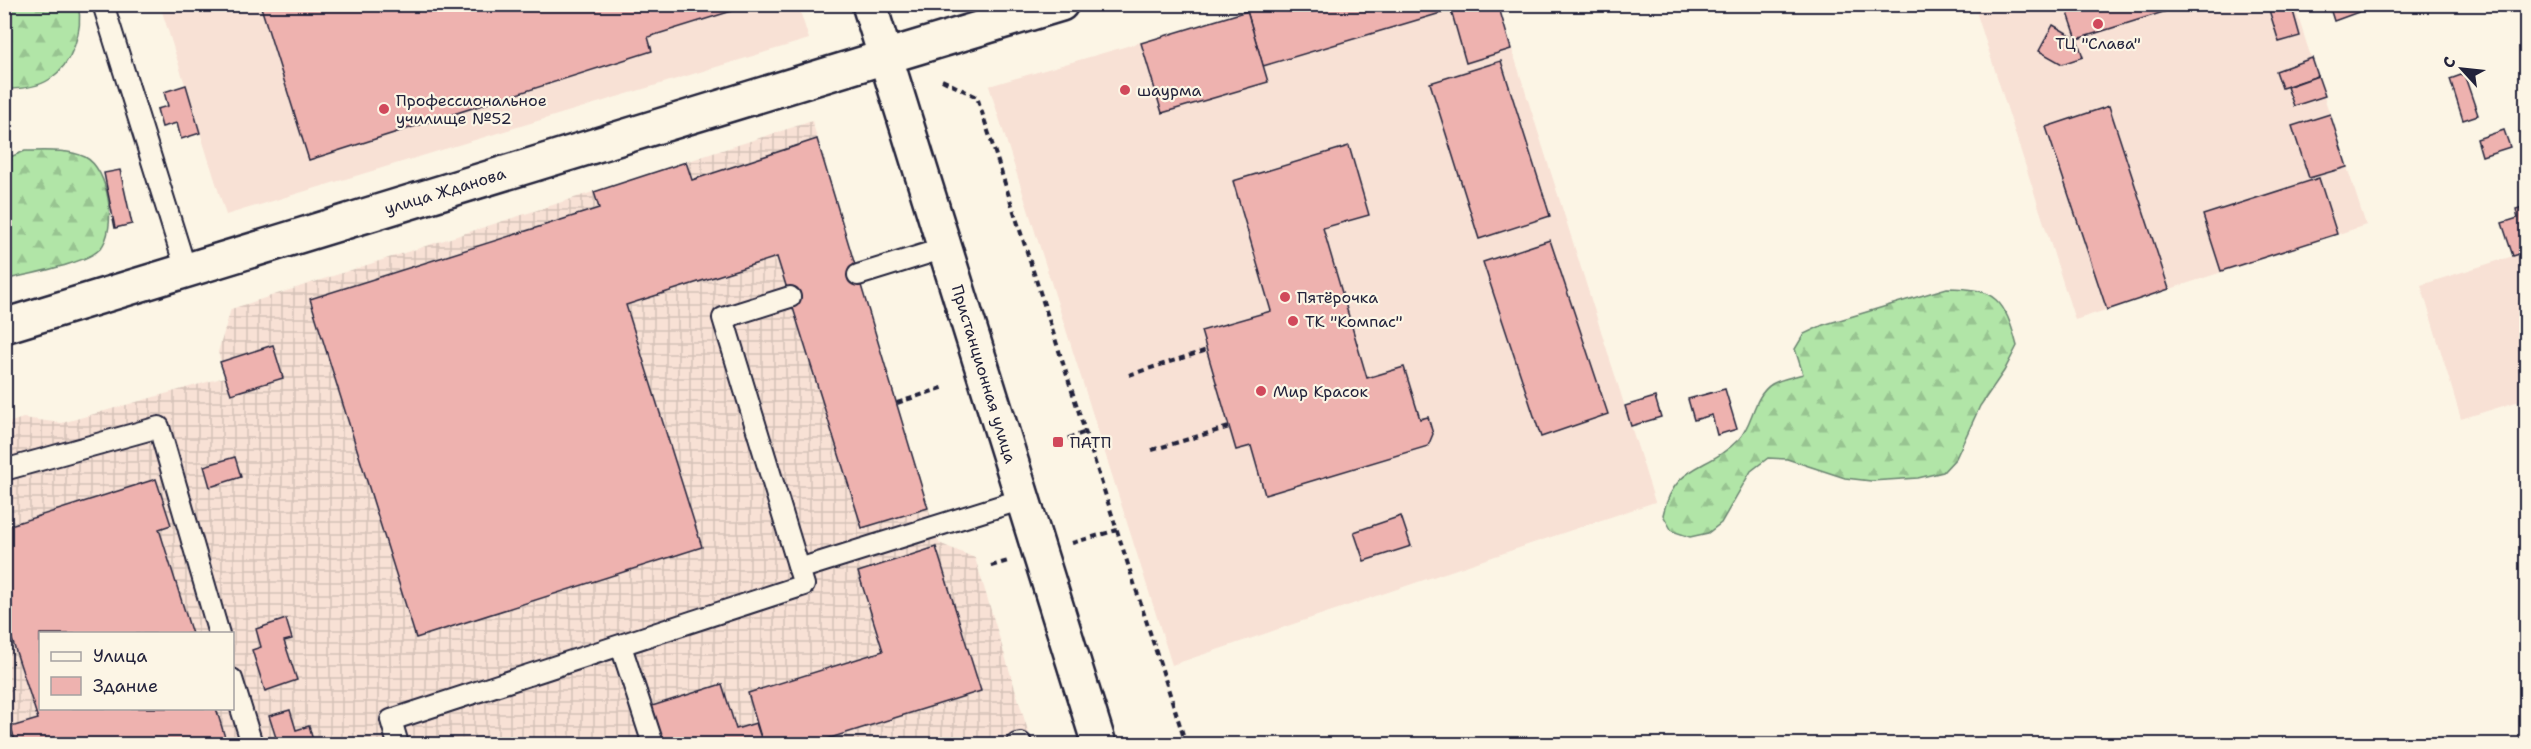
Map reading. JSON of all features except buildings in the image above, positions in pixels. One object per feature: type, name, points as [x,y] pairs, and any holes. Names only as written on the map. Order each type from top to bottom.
[{"type":"main road","name":"Пристанционная улица","points":[[869,4],[1099,744]]},
{"type":"main road","name":"улица Жданова","points":[[4,326],[1061,4]]},
{"type":"lane","points":[[103,4],[186,270]]},
{"type":"lane","points":[[858,275],[945,248]]},
{"type":"lane","points":[[398,744],[391,720],[804,585],[723,318],[790,297]]},
{"type":"lane","points":[[4,470],[159,427],[219,632]]},
{"type":"lane","points":[[799,569],[1023,499]]},
{"type":"lane","points":[[621,646],[653,744]]},
{"type":"lane","points":[[234,686],[252,744]]},
{"type":"path","points":[[942,80],[977,97],[1186,744]]},
{"type":"path","points":[[1129,375],[1207,350]]},
{"type":"path","points":[[897,403],[945,387]]},
{"type":"path","points":[[1152,450],[1229,427]]},
{"type":"path","points":[[1058,442],[1086,432]]},
{"type":"shaded area","name":"Профессиональное училище №52","points":[[160,5],[798,5],[809,39],[226,215]]},
{"type":"shaded area","points":[[1269,5],[1498,5],[1655,502],[1172,665],[989,86]]},
{"type":"shaded area","points":[[1974,5],[2316,5],[2296,11],[2366,225],[2075,320]]},
{"type":"shaded area","points":[[812,121],[939,543],[975,558],[1032,744],[5,744],[5,424],[23,418],[62,423],[225,377],[218,352],[231,309]]},
{"type":"shaded area","points":[[2526,252],[2526,399],[2461,419],[2421,285]]},
{"type":"green space","points":[[4,5],[78,5],[78,35],[70,56],[58,73],[45,82],[28,87],[5,89]]},
{"type":"green space","points":[[25,151],[71,153],[85,157],[93,164],[105,186],[109,228],[106,240],[93,254],[70,264],[5,280],[5,159]]},
{"type":"green space","points":[[1947,288],[1977,291],[1988,294],[1996,300],[2008,318],[2017,346],[2004,371],[1980,406],[1956,458],[1943,472],[1918,478],[1871,481],[1845,478],[1787,459],[1768,458],[1751,471],[1721,523],[1708,533],[1690,537],[1672,531],[1663,515],[1675,485],[1684,476],[1727,450],[1739,439],[1766,389],[1779,381],[1803,374],[1795,349],[1804,334],[1823,325]]},
{"type":"place","name":"ТЦ \"Слава\"","points":[[2098,24]]},
{"type":"place","name":"шаурма","points":[[1125,90]]},
{"type":"place","name":"Профессиональное училище №52","points":[[384,109]]},
{"type":"place","name":"Пятёрочка","points":[[1285,297]]},
{"type":"place","name":"ТК \"Компас\"","points":[[1293,321]]},
{"type":"place","name":"Мир Красок","points":[[1261,391]]},
{"type":"place","name":"ПАТП","points":[[1058,442]]}]
